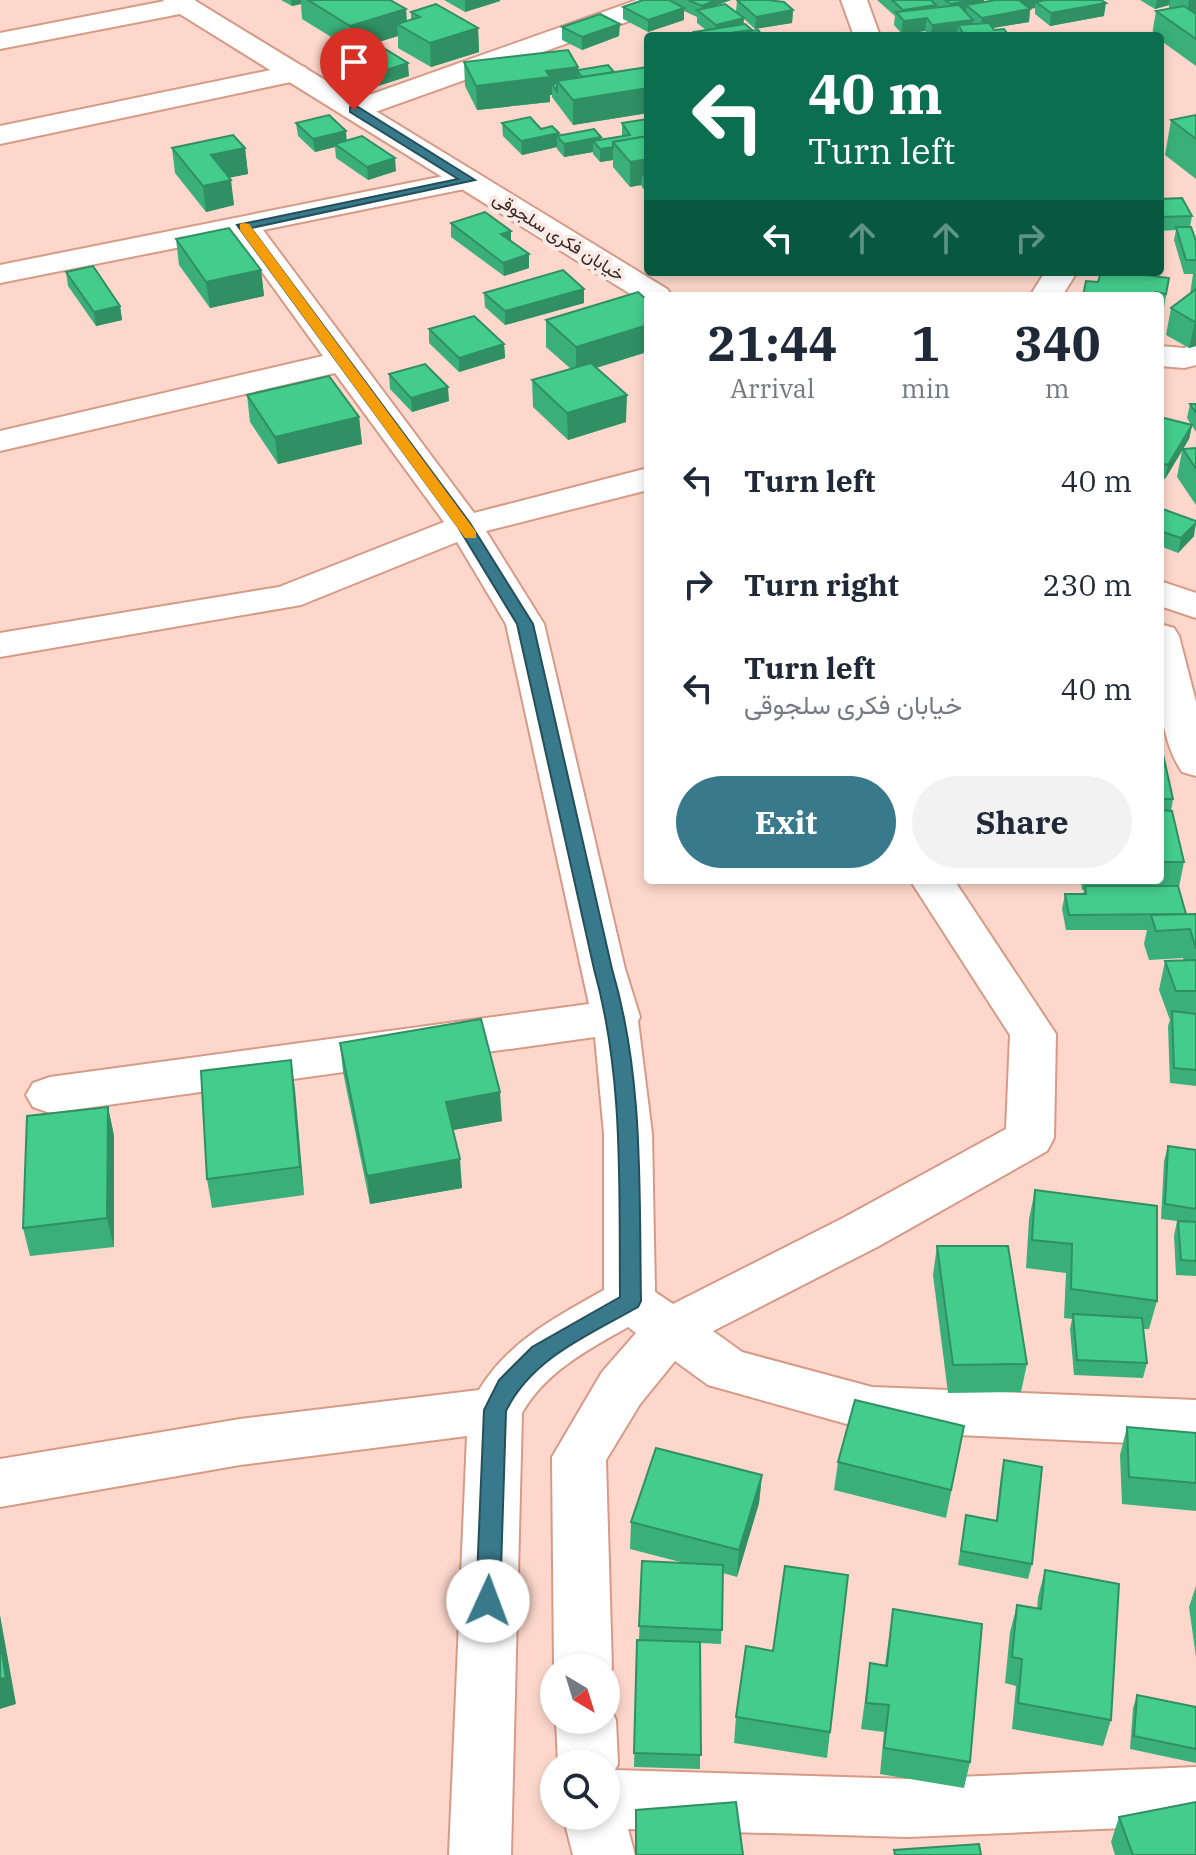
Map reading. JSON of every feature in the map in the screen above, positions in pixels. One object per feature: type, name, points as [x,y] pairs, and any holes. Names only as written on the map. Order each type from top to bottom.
[{"type":"street","points":[[354,110],[662,0]]},
{"type":"street","points":[[854,0],[866,32]]},
{"type":"street","points":[[0,41],[180,3]]},
{"type":"street","name":"خیابان فکری سلجوقی","points":[[180,3],[650,292]]},
{"type":"street","points":[[0,135],[295,73]]},
{"type":"street","points":[[0,274],[469,180]]},
{"type":"street","points":[[243,225],[465,526],[525,624],[603,969],[617,1017],[651,1315],[621,1388],[579,1457],[582,1654]]},
{"type":"street","points":[[1164,356],[1184,358],[1196,355]]},
{"type":"street","points":[[0,441],[343,361]]},
{"type":"street","points":[[0,645],[288,597],[465,526],[644,480]]},
{"type":"street","points":[[1164,594],[1196,607]]},
{"type":"street","points":[[1164,657],[1196,763]]},
{"type":"street","points":[[480,1855],[495,1410],[507,1386],[539,1353],[651,1315],[861,1232],[1030,1138],[1033,1034],[935,884]]},
{"type":"street","points":[[50,1095],[617,1017]]},
{"type":"street","points":[[651,1315],[727,1370],[872,1409],[1196,1423]]},
{"type":"street","points":[[0,1483],[240,1442],[495,1410]]},
{"type":"street","points":[[620,1799],[908,1808],[1196,1796]]},
{"type":"street","points":[[598,1830],[604,1855]]},
{"type":"building","points":[[308,0],[390,0],[406,9],[350,26]]},
{"type":"building","points":[[643,0],[669,0],[684,8],[648,20],[623,7]]},
{"type":"building","points":[[688,0],[712,0],[714,1],[702,6]]},
{"type":"building","points":[[737,0],[784,2],[793,10],[756,17]]},
{"type":"building","points":[[892,0],[931,0],[936,5],[903,10]]},
{"type":"building","points":[[945,0],[971,0],[951,4]]},
{"type":"building","points":[[1019,0],[1030,9],[982,18],[966,5]]},
{"type":"building","points":[[1101,0],[1106,3],[1051,13],[1036,2]]},
{"type":"building","points":[[436,4],[478,28],[430,43],[397,24],[420,17],[411,12]]},
{"type":"building","points":[[725,4],[744,18],[716,25],[697,10]]},
{"type":"building","points":[[959,5],[973,20],[932,25],[927,18],[904,21],[896,12]]},
{"type":"building","points":[[1184,6],[1196,14],[1196,39],[1156,11]]},
{"type":"building","points":[[600,14],[620,24],[582,37],[562,27]]},
{"type":"building","points":[[989,23],[994,30],[1004,29],[1006,32],[962,32],[958,25]]},
{"type":"building","points":[[745,24],[752,30],[737,32],[694,32]]},
{"type":"building","points":[[364,36],[408,63],[377,73],[333,45]]},
{"type":"building","points":[[568,50],[578,67],[546,71],[550,77],[476,86],[464,62]]},
{"type":"building","points":[[608,65],[614,72],[582,77],[578,72],[578,70]]},
{"type":"building","points":[[644,68],[644,89],[573,100],[557,81]]},
{"type":"building","points":[[329,115],[346,131],[313,139],[296,123]]},
{"type":"building","points":[[1196,115],[1196,139],[1171,120]]},
{"type":"building","points":[[530,117],[541,129],[552,126],[559,133],[521,141],[502,123]]},
{"type":"building","points":[[644,120],[644,137],[613,142],[613,147],[600,149],[593,141],[630,135],[622,123]]},
{"type":"building","points":[[594,129],[601,137],[564,144],[557,136]]},
{"type":"building","points":[[233,135],[245,148],[211,155],[231,180],[203,186],[172,148]]},
{"type":"building","points":[[362,136],[395,158],[367,167],[335,144]]},
{"type":"building","points":[[644,137],[644,160],[630,162],[613,142]]},
{"type":"building","points":[[1182,198],[1192,216],[1164,217],[1164,199]]},
{"type":"building","points":[[485,212],[511,231],[501,234],[529,254],[503,263],[451,223]]},
{"type":"building","points":[[1176,227],[1191,227],[1196,241],[1196,260],[1186,260]]},
{"type":"building","points":[[229,228],[261,270],[206,282],[176,239]]},
{"type":"building","points":[[93,266],[120,306],[94,312],[66,272]]},
{"type":"building","points":[[563,270],[584,289],[505,311],[484,293]]},
{"type":"building","points":[[1100,276],[1169,278],[1166,294],[1084,292],[1086,281],[1098,282]]},
{"type":"building","points":[[1196,289],[1196,321],[1195,322],[1171,308]]},
{"type":"building","points":[[638,292],[644,297],[644,326],[576,347],[546,320]]},
{"type":"building","points":[[474,316],[504,344],[459,358],[429,329]]},
{"type":"building","points":[[591,363],[627,395],[567,413],[532,380]]},
{"type":"building","points":[[425,364],[448,387],[411,398],[389,374]]},
{"type":"building","points":[[329,376],[359,417],[275,437],[247,395]]},
{"type":"building","points":[[1164,418],[1192,425],[1168,465],[1164,464]]},
{"type":"building","points":[[1196,448],[1196,469],[1183,449]]},
{"type":"building","points":[[1164,509],[1196,521],[1181,538],[1164,532]]},
{"type":"building","points":[[1164,759],[1173,799],[1164,799]]},
{"type":"building","points":[[1164,810],[1172,811],[1184,862],[1164,862]]},
{"type":"building","points":[[1085,886],[1178,886],[1186,914],[1069,915],[1065,894],[1086,894]]},
{"type":"building","points":[[1196,914],[1196,949],[1190,929],[1156,931],[1151,915]]},
{"type":"building","points":[[1196,960],[1196,991],[1176,991],[1165,961]]},
{"type":"building","points":[[1172,1011],[1196,1014],[1196,1070],[1174,1068]]},
{"type":"building","points":[[481,1019],[500,1092],[446,1102],[460,1159],[367,1176],[340,1043]]},
{"type":"building","points":[[291,1060],[300,1167],[207,1179],[201,1071]]},
{"type":"building","points":[[108,1107],[107,1218],[23,1228],[27,1116]]},
{"type":"building","points":[[1168,1146],[1196,1150],[1196,1209],[1165,1204]]},
{"type":"building","points":[[1035,1190],[1157,1206],[1157,1301],[1071,1289],[1072,1244],[1032,1240]]},
{"type":"building","points":[[1178,1221],[1196,1222],[1196,1261],[1181,1260]]},
{"type":"building","points":[[937,1246],[1008,1246],[1027,1364],[953,1365]]},
{"type":"building","points":[[1073,1314],[1142,1318],[1147,1363],[1077,1360]]},
{"type":"building","points":[[855,1400],[964,1426],[951,1490],[838,1462]]},
{"type":"building","points":[[1127,1427],[1196,1433],[1196,1483],[1129,1477]]},
{"type":"building","points":[[656,1448],[762,1475],[739,1550],[631,1522]]},
{"type":"building","points":[[1004,1460],[1042,1467],[1032,1564],[961,1551],[966,1515],[997,1521]]},
{"type":"building","points":[[642,1561],[723,1565],[722,1630],[639,1626]]},
{"type":"building","points":[[785,1566],[848,1575],[830,1732],[736,1717],[746,1646],[773,1651]]},
{"type":"building","points":[[1045,1570],[1119,1584],[1111,1720],[1018,1703],[1022,1659],[1012,1657],[1017,1605],[1041,1609]]},
{"type":"building","points":[[893,1609],[982,1624],[970,1762],[884,1748],[889,1705],[866,1703],[870,1663],[887,1666]]},
{"type":"building","points":[[0,1640],[6,1678],[0,1679]]},
{"type":"building","points":[[637,1640],[700,1642],[701,1755],[634,1753]]},
{"type":"building","points":[[1137,1695],[1196,1707],[1196,1749],[1134,1736]]},
{"type":"building","points":[[736,1802],[743,1855],[636,1854],[636,1810]]},
{"type":"building","points":[[1196,1802],[1196,1855],[1133,1855],[1119,1817]]},
{"type":"building","points":[[979,1844],[981,1855],[895,1855],[894,1850]]},
{"type":"slow traffic","points":[[244,227],[470,535]]},
{"type":"route","points":[[354,110],[469,180],[243,225],[465,526],[525,624],[603,969],[617,1017],[628,1122],[630,1301],[539,1353],[507,1386],[495,1410],[488,1601]]}]
